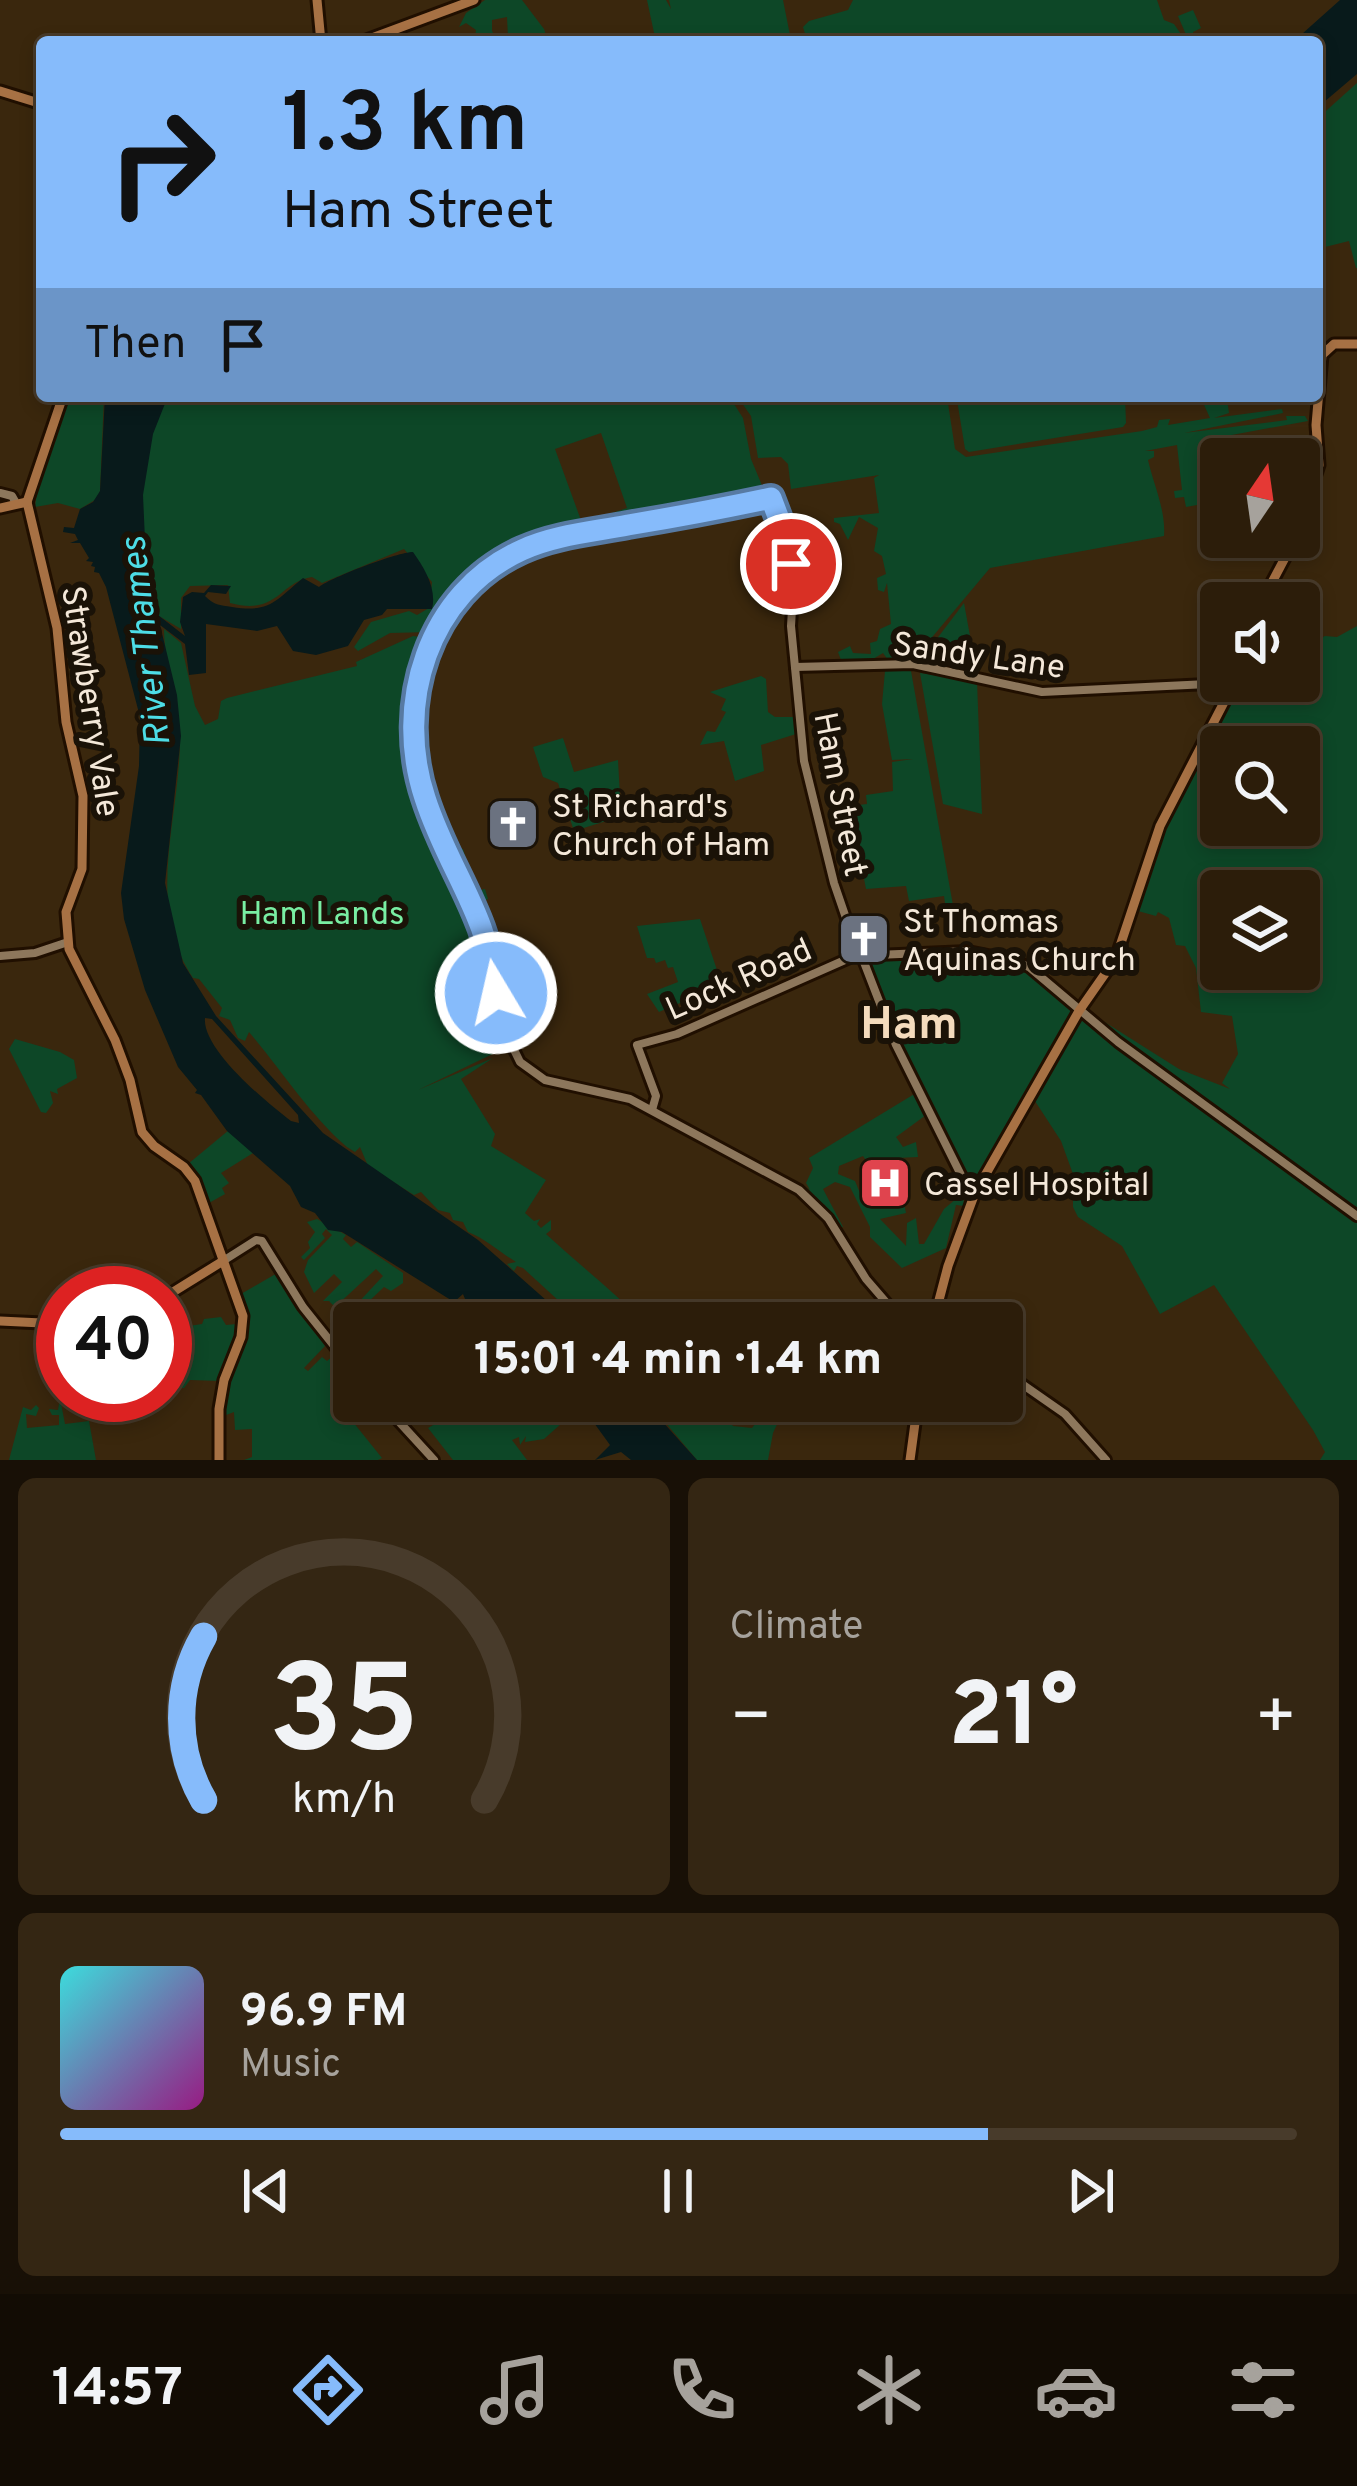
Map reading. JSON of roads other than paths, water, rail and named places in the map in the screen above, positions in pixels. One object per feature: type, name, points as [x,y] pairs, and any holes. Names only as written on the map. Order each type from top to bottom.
[{"type":"main road","points":[[317,0],[320,36]]},
{"type":"main road","points":[[377,36],[474,0]]},
{"type":"main road","points":[[0,93],[36,104]]},
{"type":"main road","points":[[1323,355],[1334,344],[1357,344]]},
{"type":"main road","points":[[0,508],[21,502],[61,402]]},
{"type":"main road","points":[[1317,438],[1318,402]]},
{"type":"main road","name":"Strawberry Vale","points":[[21,502],[57,628],[66,722],[83,796],[82,869],[67,907],[68,941]]},
{"type":"main road","points":[[938,1302],[975,1193],[1079,1011],[1119,952],[1160,826],[1222,702]]},
{"type":"main road","points":[[68,941],[74,963],[112,1033],[141,1128],[154,1146],[192,1176],[242,1308],[243,1328],[219,1408],[220,1460]]},
{"type":"main road","points":[[192,1280],[223,1261]]},
{"type":"main road","points":[[212,1268],[228,1274]]},
{"type":"main road","points":[[0,1321],[36,1323]]},
{"type":"main road","points":[[910,1460],[915,1422]]},
{"type":"street","points":[[0,493],[21,502]]},
{"type":"street","name":"Ham Street","points":[[652,1110],[623,1096],[545,1080],[521,1064],[512,1050],[502,1024],[484,927],[437,830],[416,769],[413,710],[428,647],[463,595],[495,566],[524,549],[561,537],[771,498],[790,548],[805,765],[834,883],[896,1045],[968,1189],[975,1193]]},
{"type":"street","name":"Sandy Lane","points":[[795,667],[913,664],[1042,692],[1200,684]]},
{"type":"street","points":[[0,956],[35,953],[68,941]]},
{"type":"street","name":"Lock Road","points":[[652,1110],[656,1096],[637,1045],[677,1034],[831,963],[968,951],[1032,969],[1079,1011],[1357,1216]]},
{"type":"street","points":[[652,1110],[786,1182],[817,1204],[886,1302]]},
{"type":"street","points":[[223,1261],[259,1240],[333,1345]]},
{"type":"street","points":[[1023,1385],[1065,1414],[1106,1460]]},
{"type":"street","points":[[399,1422],[434,1460]]},
{"type":"water","points":[[1340,0],[1357,0],[1357,74],[1323,103],[1323,36],[1300,36]]},
{"type":"water","name":"River Thames","points":[[105,402],[166,402],[153,434],[143,495],[145,540],[149,541],[158,615],[185,636],[180,622],[183,597],[204,593],[211,585],[231,586],[226,594],[208,592],[205,596],[214,603],[255,608],[271,603],[303,578],[319,587],[365,566],[413,552],[422,565],[431,587],[432,609],[387,609],[364,620],[348,646],[316,655],[293,651],[277,626],[257,631],[206,624],[206,673],[189,675],[185,644],[160,625],[177,695],[181,736],[165,883],[183,963],[216,1016],[323,1133],[478,1240],[548,1302],[463,1302],[463,1294],[454,1302],[342,1232],[328,1230],[315,1213],[301,1207],[290,1186],[227,1131],[178,1067],[145,990],[124,919],[121,893],[139,766],[140,717],[106,587],[94,572],[93,562],[86,561],[89,558],[80,543],[70,543],[78,540],[75,534],[63,532],[64,527],[74,528],[80,509],[100,491]],"holes":[[[205,1018],[212,1019],[298,1115],[299,1123],[267,1101],[224,1059],[207,1031]]]},
{"type":"water","points":[[593,1422],[663,1422],[697,1460],[631,1460],[621,1452],[595,1460],[610,1445]]},
{"type":"place","name":"St Richard's Church of Ham","points":[[513,824]]},
{"type":"place","name":"St Thomas Aquinas Church","points":[[864,939]]},
{"type":"place","name":"Cassel Hospital","points":[[885,1183]]},
{"type":"district","name":"Ham","points":[[909,1022]]},
{"type":"park label","name":"Ham Lands","points":[[322,912]]}]
